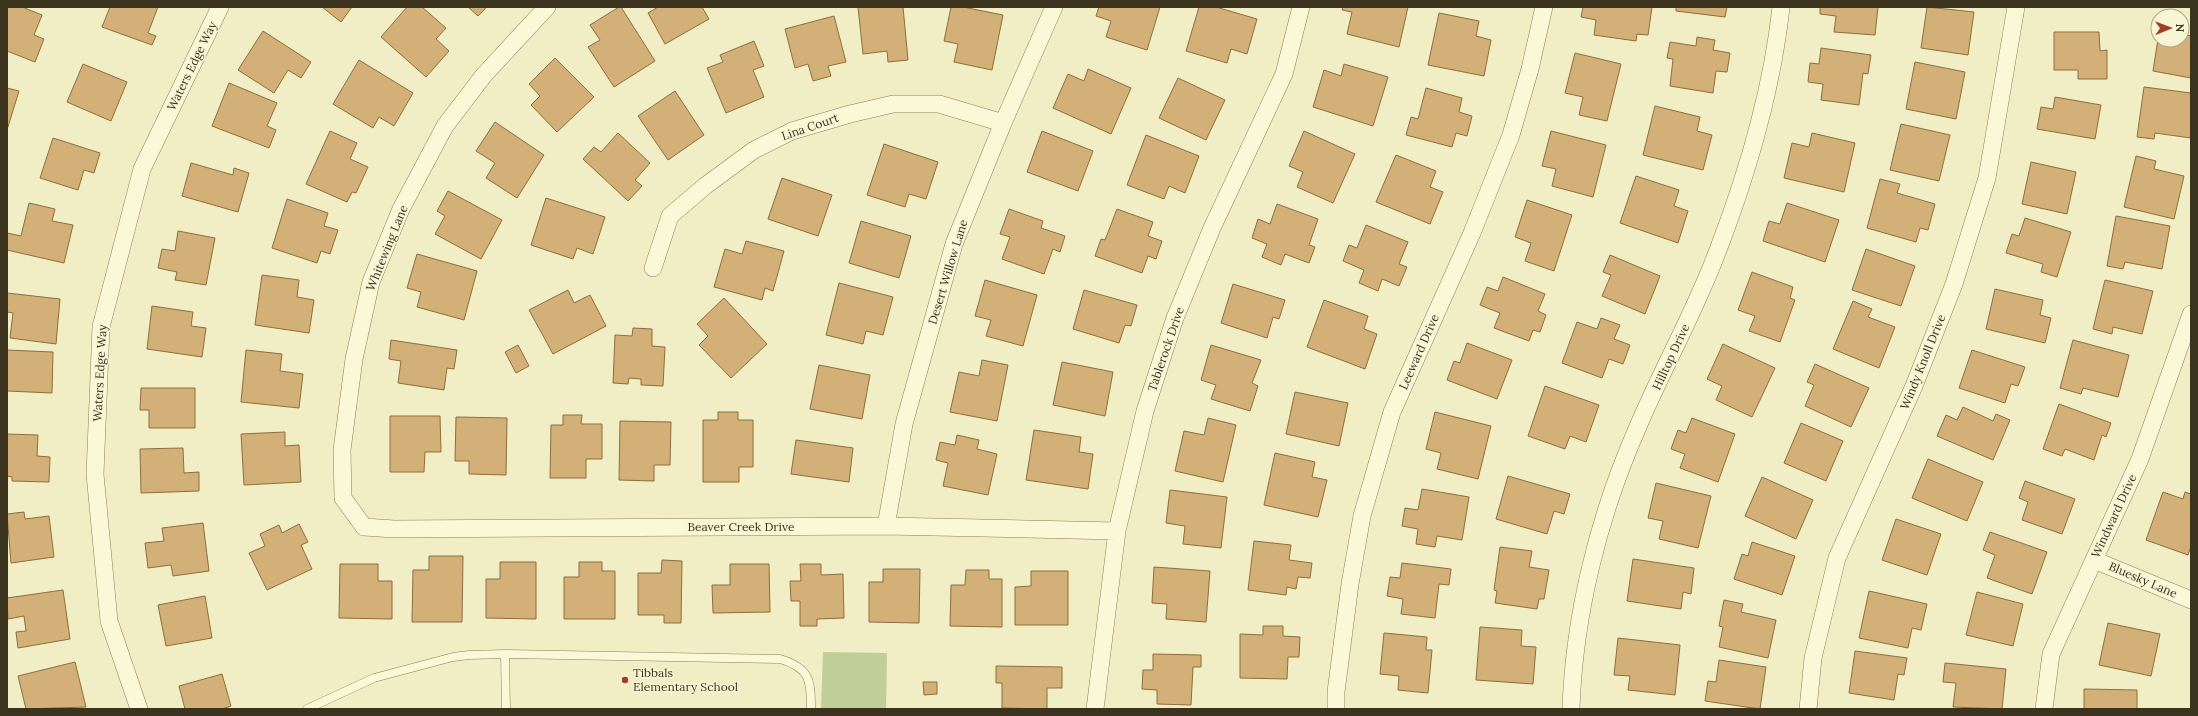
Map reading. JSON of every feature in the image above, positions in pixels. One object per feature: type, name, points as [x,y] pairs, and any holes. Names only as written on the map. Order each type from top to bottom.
[{"type":"street","name":"Waters Edge Way","points":[[139,709],[109,621],[95,474],[101,327],[142,169],[220,7]]},
{"type":"street","name":"Whitewing Lane","points":[[364,527],[343,498],[342,450],[354,359],[371,282],[401,210],[445,126],[484,75],[547,7]]},
{"type":"street","name":"Desert Willow Lane","points":[[886,526],[904,424],[954,244],[1003,123],[1054,7]]},
{"type":"street","name":"Tablerock Drive","points":[[1095,709],[1117,531],[1145,411],[1175,318],[1212,228],[1284,74],[1301,7]]},
{"type":"street","name":"Leeward Drive","points":[[1336,709],[1336,692],[1350,584],[1362,516],[1392,412],[1472,233],[1511,135],[1530,70],[1544,7]]},
{"type":"street","name":"Hilltop Drive","points":[[1571,709],[1578,638],[1600,531],[1636,429],[1681,337],[1718,251],[1743,182],[1766,95],[1777,41],[1781,7]]},
{"type":"street","name":"Windy Knoll Drive","points":[[1808,709],[1813,658],[1837,558],[1914,386],[1951,292],[1987,178],[2016,7]]},
{"type":"street","name":"Lina Court","points":[[653,268],[670,216],[705,186],[754,150],[792,131],[850,114],[893,104],[940,104],[1003,123]]},
{"type":"street","name":"Windward Drive","points":[[2044,709],[2051,654],[2140,459],[2190,320]]},
{"type":"street","name":"Beaver Creek Drive","points":[[364,527],[394,529],[886,526],[1117,531]]},
{"type":"street","name":"Bluesky Lane","points":[[2094,560],[2191,600]]},
{"type":"lane","points":[[505,654],[506,709]]},
{"type":"lane","points":[[307,709],[374,678],[453,657],[505,654],[780,659],[798,664],[808,678],[811,709]]},
{"type":"green space","points":[[823,652],[887,653],[886,709],[821,709]]},
{"type":"building","points":[[7,7],[22,7],[42,15],[34,35],[44,39],[35,62],[7,51]]},
{"type":"building","points":[[110,7],[158,7],[148,33],[156,36],[152,45],[102,27]]},
{"type":"building","points":[[322,7],[352,7],[341,22]]},
{"type":"building","points":[[407,7],[422,7],[446,28],[436,39],[449,51],[426,77],[381,37]]},
{"type":"building","points":[[468,7],[487,7],[478,16]]},
{"type":"building","points":[[621,7],[655,61],[614,87],[588,47],[600,40],[590,25]]},
{"type":"building","points":[[658,7],[702,7],[709,19],[665,44],[648,13]]},
{"type":"building","points":[[858,7],[903,7],[908,60],[888,62],[887,51],[863,54]]},
{"type":"building","points":[[951,7],[963,7],[1003,15],[992,70],[954,62],[958,44],[944,41]]},
{"type":"building","points":[[1099,7],[1160,7],[1147,50],[1106,37],[1111,21],[1096,16]]},
{"type":"building","points":[[1199,7],[1216,7],[1257,19],[1247,54],[1231,49],[1227,63],[1186,51]]},
{"type":"building","points":[[1343,7],[1408,7],[1399,47],[1347,34],[1352,12],[1342,10]]},
{"type":"building","points":[[1583,7],[1652,7],[1648,35],[1637,34],[1636,41],[1594,35],[1596,20],[1581,17]]},
{"type":"building","points":[[1676,7],[1727,7],[1725,17],[1676,11]]},
{"type":"building","points":[[1820,7],[1878,7],[1875,35],[1834,32],[1836,16],[1820,14]]},
{"type":"building","points":[[1927,7],[1974,12],[1968,55],[1921,48]]},
{"type":"building","points":[[1439,13],[1479,21],[1476,36],[1491,40],[1484,76],[1428,65]]},
{"type":"building","points":[[834,16],[846,62],[828,66],[831,76],[813,81],[808,64],[795,68],[785,29]]},
{"type":"building","points":[[263,31],[311,62],[301,78],[288,70],[274,93],[238,70]]},
{"type":"building","points":[[2054,32],[2099,32],[2100,51],[2107,50],[2107,79],[2078,79],[2078,70],[2054,70]]},
{"type":"building","points":[[2191,36],[2191,78],[2153,71],[2157,48],[2190,48]]},
{"type":"building","points":[[1697,37],[1715,40],[1713,50],[1730,53],[1727,72],[1716,71],[1713,93],[1670,86],[1673,59],[1667,58],[1670,42],[1696,46]]},
{"type":"building","points":[[754,41],[764,66],[753,70],[764,97],[726,113],[707,68],[723,62],[720,55]]},
{"type":"building","points":[[1821,48],[1871,55],[1868,74],[1863,73],[1859,105],[1821,100],[1823,84],[1808,82],[1810,63],[1819,64]]},
{"type":"building","points":[[1575,53],[1621,64],[1607,121],[1579,115],[1583,97],[1565,93]]},
{"type":"building","points":[[555,58],[594,97],[557,132],[531,105],[540,96],[529,84]]},
{"type":"building","points":[[359,60],[413,93],[394,126],[379,117],[373,128],[333,104]]},
{"type":"building","points":[[1915,62],[1965,72],[1956,119],[1906,109]]},
{"type":"building","points":[[83,64],[127,82],[111,121],[67,102]]},
{"type":"building","points":[[1344,64],[1388,77],[1373,126],[1313,107],[1324,70],[1341,76]]},
{"type":"building","points":[[1088,69],[1131,88],[1111,134],[1053,108],[1068,74],[1084,81]]},
{"type":"building","points":[[1178,78],[1225,100],[1206,140],[1159,118]]},
{"type":"building","points":[[229,83],[277,103],[267,126],[276,130],[269,148],[212,126]]},
{"type":"building","points":[[2144,87],[2191,93],[2191,138],[2155,133],[2154,139],[2137,137]]},
{"type":"building","points":[[7,88],[19,91],[7,130]]},
{"type":"building","points":[[1426,88],[1462,98],[1459,112],[1472,116],[1467,136],[1456,133],[1452,147],[1406,135],[1411,117],[1418,119]]},
{"type":"building","points":[[675,91],[704,135],[668,160],[638,116]]},
{"type":"building","points":[[2055,97],[2101,105],[2095,139],[2037,129],[2041,107],[2053,109]]},
{"type":"building","points":[[1655,106],[1700,117],[1697,131],[1712,135],[1703,170],[1643,155]]},
{"type":"building","points":[[495,122],[544,155],[517,198],[486,178],[495,163],[476,151]]},
{"type":"building","points":[[1901,124],[1950,135],[1939,181],[1890,170]]},
{"type":"building","points":[[330,131],[357,143],[350,159],[368,167],[356,193],[352,192],[347,202],[306,184]]},
{"type":"building","points":[[1042,131],[1093,151],[1078,191],[1027,172]]},
{"type":"building","points":[[1304,131],[1355,154],[1333,203],[1297,187],[1303,172],[1289,166]]},
{"type":"building","points":[[1551,131],[1606,145],[1593,197],[1552,186],[1556,169],[1542,166]]},
{"type":"building","points":[[618,133],[650,163],[635,180],[642,186],[628,201],[583,159],[594,147],[601,152]]},
{"type":"building","points":[[1812,133],[1855,143],[1844,192],[1784,178],[1792,143],[1809,147]]},
{"type":"building","points":[[1146,135],[1199,156],[1185,193],[1169,186],[1164,199],[1127,185]]},
{"type":"building","points":[[53,138],[100,153],[94,173],[84,170],[78,190],[40,178]]},
{"type":"building","points":[[884,144],[938,162],[926,199],[909,194],[905,207],[867,195]]},
{"type":"building","points":[[1396,155],[1436,171],[1430,187],[1443,192],[1430,224],[1376,202]]},
{"type":"building","points":[[2136,156],[2156,161],[2154,169],[2184,176],[2174,219],[2124,207]]},
{"type":"building","points":[[2031,162],[2076,172],[2067,214],[2022,204]]},
{"type":"building","points":[[191,163],[233,175],[234,168],[249,173],[238,212],[182,196]]},
{"type":"building","points":[[1636,176],[1679,190],[1674,206],[1688,211],[1678,243],[1620,223]]},
{"type":"building","points":[[782,178],[832,195],[818,236],[768,219]]},
{"type":"building","points":[[1880,179],[1900,184],[1897,193],[1935,204],[1928,230],[1920,228],[1916,242],[1867,228]]},
{"type":"building","points":[[448,191],[502,220],[481,259],[435,234],[445,216],[437,211]]},
{"type":"building","points":[[546,198],[605,217],[593,254],[577,248],[573,259],[531,245]]},
{"type":"building","points":[[287,199],[328,213],[324,226],[338,230],[330,254],[321,251],[317,263],[272,248]]},
{"type":"building","points":[[1527,200],[1572,215],[1554,271],[1525,261],[1531,243],[1515,237]]},
{"type":"building","points":[[29,203],[55,209],[52,221],[73,225],[64,263],[7,250],[7,233],[21,236]]},
{"type":"building","points":[[1787,203],[1839,220],[1825,262],[1763,241],[1769,221],[1780,224]]},
{"type":"building","points":[[1277,204],[1318,219],[1309,245],[1315,247],[1309,263],[1285,254],[1281,265],[1262,257],[1267,244],[1252,238],[1258,219],[1270,224]]},
{"type":"building","points":[[1009,209],[1043,221],[1041,228],[1065,236],[1060,252],[1053,249],[1044,274],[1002,259],[1010,237],[1000,234]]},
{"type":"building","points":[[1117,209],[1153,222],[1148,236],[1162,241],[1156,259],[1148,256],[1142,273],[1095,256],[1101,239],[1105,240]]},
{"type":"building","points":[[2116,216],[2170,226],[2162,269],[2125,262],[2123,269],[2107,266]]},
{"type":"building","points":[[2025,218],[2071,232],[2057,277],[2041,272],[2043,264],[2006,253],[2012,234],[2019,236]]},
{"type":"building","points":[[861,221],[911,236],[899,278],[849,263]]},
{"type":"building","points":[[1366,225],[1408,242],[1399,264],[1407,267],[1399,286],[1382,279],[1378,291],[1359,283],[1364,270],[1343,261],[1349,245],[1357,248]]},
{"type":"building","points":[[178,231],[215,238],[206,285],[175,280],[177,272],[158,268],[162,249],[175,251]]},
{"type":"building","points":[[746,241],[784,251],[773,291],[765,288],[762,300],[714,287],[725,249],[742,254]]},
{"type":"building","points":[[1866,249],[1915,266],[1901,306],[1852,290]]},
{"type":"building","points":[[417,254],[477,271],[464,320],[417,307],[421,292],[407,288]]},
{"type":"building","points":[[1610,255],[1660,276],[1645,314],[1602,296],[1611,275],[1603,272]]},
{"type":"building","points":[[1752,272],[1793,287],[1790,298],[1795,300],[1780,342],[1749,331],[1755,316],[1738,310]]},
{"type":"building","points":[[262,275],[299,280],[297,297],[314,300],[309,333],[255,325]]},
{"type":"building","points":[[1503,277],[1545,294],[1538,311],[1546,315],[1540,332],[1533,330],[1529,341],[1494,328],[1500,313],[1480,305],[1487,287],[1498,291]]},
{"type":"building","points":[[985,280],[1037,295],[1023,346],[986,336],[991,320],[975,316]]},
{"type":"building","points":[[2105,280],[2153,291],[2142,334],[2113,327],[2112,334],[2093,329]]},
{"type":"building","points":[[839,283],[893,297],[883,335],[866,331],[863,344],[826,335]]},
{"type":"building","points":[[1233,284],[1285,300],[1279,319],[1273,317],[1267,338],[1221,323]]},
{"type":"building","points":[[1995,289],[2043,300],[2040,315],[2051,318],[2045,343],[1986,329]]},
{"type":"building","points":[[568,290],[574,303],[590,295],[606,326],[553,354],[529,310]]},
{"type":"building","points":[[1084,290],[1137,305],[1131,326],[1125,325],[1119,343],[1073,329]]},
{"type":"building","points":[[7,293],[60,299],[56,344],[10,338],[13,313],[7,312]]},
{"type":"building","points":[[724,298],[767,344],[731,378],[699,345],[708,336],[697,324]]},
{"type":"building","points":[[1324,300],[1368,316],[1364,329],[1377,334],[1365,369],[1307,347]]},
{"type":"building","points":[[1853,301],[1872,309],[1868,317],[1895,327],[1879,368],[1833,349]]},
{"type":"building","points":[[152,306],[193,312],[191,326],[206,328],[202,357],[147,349]]},
{"type":"building","points":[[1601,318],[1620,325],[1614,339],[1630,345],[1623,364],[1609,359],[1602,378],[1562,363],[1577,322],[1597,329]]},
{"type":"building","points":[[633,328],[652,329],[652,346],[665,347],[663,386],[641,385],[641,379],[629,378],[628,384],[613,383],[615,335],[632,336]]},
{"type":"building","points":[[391,340],[457,350],[454,369],[447,368],[444,390],[398,383],[401,361],[389,359]]},
{"type":"building","points":[[2073,340],[2129,355],[2118,397],[2083,388],[2081,394],[2060,388]]},
{"type":"building","points":[[1467,343],[1512,360],[1497,399],[1447,380],[1454,361],[1460,363]]},
{"type":"building","points":[[1723,344],[1775,368],[1752,417],[1716,400],[1722,386],[1707,379]]},
{"type":"building","points":[[518,345],[529,366],[516,373],[505,352]]},
{"type":"building","points":[[1211,345],[1261,360],[1252,383],[1258,386],[1250,411],[1211,399],[1216,385],[1201,380]]},
{"type":"building","points":[[7,350],[53,352],[52,393],[7,391]]},
{"type":"building","points":[[246,350],[282,354],[280,371],[303,374],[299,408],[241,402]]},
{"type":"building","points":[[1972,350],[2025,367],[2018,386],[2011,384],[2005,403],[1959,388]]},
{"type":"building","points":[[982,360],[1008,365],[997,421],[950,412],[959,372],[979,376]]},
{"type":"building","points":[[1062,362],[1113,372],[1105,416],[1053,405]]},
{"type":"building","points":[[1815,364],[1869,388],[1851,427],[1805,406],[1814,385],[1807,382]]},
{"type":"building","points":[[819,365],[870,375],[862,419],[810,409]]},
{"type":"building","points":[[1545,386],[1599,405],[1586,442],[1570,436],[1565,449],[1528,436]]},
{"type":"building","points":[[141,388],[195,388],[195,428],[149,428],[149,410],[140,410]]},
{"type":"building","points":[[1295,392],[1348,403],[1339,446],[1286,434]]},
{"type":"building","points":[[2059,404],[2111,423],[2106,437],[2102,435],[2094,460],[2065,449],[2062,456],[2043,449]]},
{"type":"building","points":[[1963,407],[1993,421],[1996,414],[2010,420],[1993,460],[1937,436],[1946,415],[1957,420]]},
{"type":"building","points":[[718,412],[738,412],[738,420],[753,420],[753,467],[739,467],[739,482],[703,482],[703,420],[718,420]]},
{"type":"building","points":[[1435,412],[1491,426],[1478,479],[1437,469],[1441,453],[1426,449]]},
{"type":"building","points":[[563,415],[582,415],[581,424],[602,424],[602,459],[586,459],[586,478],[550,478],[551,425],[563,425]]},
{"type":"building","points":[[390,416],[440,416],[441,452],[425,452],[424,472],[390,472]]},
{"type":"building","points":[[456,417],[507,418],[506,475],[469,474],[469,461],[455,461]]},
{"type":"building","points":[[1208,418],[1236,425],[1223,482],[1175,471],[1184,431],[1204,435]]},
{"type":"building","points":[[1692,418],[1735,434],[1718,482],[1680,468],[1685,454],[1671,449],[1678,430],[1686,433]]},
{"type":"building","points":[[620,421],[671,422],[670,465],[654,465],[654,481],[619,480]]},
{"type":"building","points":[[1801,423],[1843,441],[1826,481],[1784,463]]},
{"type":"building","points":[[1034,430],[1081,437],[1079,452],[1093,454],[1088,489],[1026,480]]},
{"type":"building","points":[[285,432],[285,446],[299,445],[301,482],[244,485],[241,434]]},
{"type":"building","points":[[7,434],[38,435],[37,456],[50,457],[49,482],[12,481],[12,477],[7,476]]},
{"type":"building","points":[[957,435],[979,440],[977,449],[997,454],[988,495],[943,486],[948,463],[936,460],[940,442],[955,445]]},
{"type":"building","points":[[796,440],[853,448],[849,482],[791,474]]},
{"type":"building","points":[[183,448],[184,473],[199,472],[199,491],[141,493],[140,449]]},
{"type":"building","points":[[1275,453],[1315,462],[1312,477],[1327,480],[1318,517],[1264,505]]},
{"type":"building","points":[[1928,459],[1983,482],[1967,521],[1912,498]]},
{"type":"building","points":[[1508,476],[1570,494],[1564,514],[1554,511],[1547,534],[1496,519]]},
{"type":"building","points":[[1762,477],[1813,500],[1796,539],[1745,516]]},
{"type":"building","points":[[2025,481],[2075,499],[2062,534],[2022,520],[2028,502],[2019,498]]},
{"type":"building","points":[[1656,483],[1711,496],[1698,548],[1659,539],[1663,521],[1648,518]]},
{"type":"building","points":[[1422,489],[1469,497],[1462,540],[1437,536],[1435,547],[1416,544],[1418,529],[1402,526],[1405,508],[1418,510]]},
{"type":"building","points":[[1170,490],[1227,497],[1221,548],[1183,544],[1185,526],[1166,523]]},
{"type":"building","points":[[2163,492],[2183,499],[2185,492],[2191,494],[2191,546],[2188,555],[2146,540]]},
{"type":"building","points":[[24,512],[25,519],[49,516],[54,557],[11,563],[7,514]]},
{"type":"building","points":[[1896,519],[1941,534],[1927,575],[1882,560]]},
{"type":"building","points":[[203,523],[209,571],[173,576],[171,565],[148,568],[145,543],[164,541],[162,528]]},
{"type":"building","points":[[299,524],[308,542],[301,545],[312,569],[267,590],[249,553],[265,546],[260,534],[279,525],[282,533]]},
{"type":"building","points":[[1990,532],[2047,552],[2032,594],[1987,578],[1995,555],[1983,550]]},
{"type":"building","points":[[1254,541],[1291,545],[1289,560],[1312,563],[1310,578],[1298,577],[1296,589],[1287,587],[1286,595],[1248,590]]},
{"type":"building","points":[[1752,542],[1795,556],[1782,595],[1734,579],[1742,554],[1748,556]]},
{"type":"building","points":[[1500,547],[1532,551],[1529,567],[1549,570],[1544,599],[1539,599],[1537,609],[1495,603],[1497,591],[1494,590]]},
{"type":"building","points":[[429,556],[463,556],[462,622],[412,622],[413,570],[429,570]]},
{"type":"building","points":[[1633,559],[1694,568],[1691,594],[1683,592],[1681,609],[1627,601]]},
{"type":"building","points":[[662,560],[682,561],[681,623],[664,623],[664,615],[638,615],[638,573],[661,573]]},
{"type":"building","points":[[500,562],[536,562],[536,619],[486,618],[486,579],[500,579]]},
{"type":"building","points":[[579,562],[602,562],[602,571],[615,571],[615,619],[564,619],[564,577],[579,577]]},
{"type":"building","points":[[1402,563],[1451,569],[1449,585],[1439,584],[1435,618],[1401,614],[1403,599],[1387,596],[1390,577],[1400,578]]},
{"type":"building","points":[[340,564],[378,564],[378,581],[392,581],[392,619],[339,618]]},
{"type":"building","points":[[730,564],[769,564],[770,612],[713,613],[712,585],[730,585]]},
{"type":"building","points":[[800,564],[821,564],[821,575],[843,574],[844,618],[817,619],[817,626],[800,626],[800,601],[791,601],[790,581],[801,581]]},
{"type":"building","points":[[1154,567],[1210,571],[1206,622],[1166,619],[1167,604],[1152,603]]},
{"type":"building","points":[[883,569],[920,569],[919,623],[869,622],[869,582],[883,582]]},
{"type":"building","points":[[966,570],[989,570],[989,579],[1002,579],[1002,627],[950,626],[951,585],[965,585]]},
{"type":"building","points":[[1031,571],[1068,571],[1068,625],[1015,625],[1015,587],[1031,586]]},
{"type":"building","points":[[63,590],[70,639],[18,648],[16,632],[26,631],[24,616],[8,619],[7,598]]},
{"type":"building","points":[[1869,591],[1927,604],[1921,630],[1912,628],[1908,648],[1859,638]]},
{"type":"building","points":[[1977,592],[2023,604],[2013,646],[1966,635]]},
{"type":"building","points":[[205,596],[212,638],[166,646],[158,605]]},
{"type":"building","points":[[1724,600],[1743,604],[1741,612],[1776,620],[1768,658],[1719,647],[1723,627],[1719,626]]},
{"type":"building","points":[[2108,623],[2160,634],[2151,676],[2099,665]]},
{"type":"building","points":[[1263,626],[1283,626],[1283,636],[1300,637],[1299,657],[1288,657],[1287,679],[1240,678],[1240,634],[1263,635]]},
{"type":"building","points":[[1480,627],[1522,630],[1521,646],[1536,647],[1533,684],[1476,680]]},
{"type":"building","points":[[1384,633],[1427,637],[1426,650],[1432,650],[1428,693],[1398,690],[1399,676],[1380,674]]},
{"type":"building","points":[[1618,638],[1680,645],[1675,695],[1628,690],[1630,676],[1614,675]]},
{"type":"building","points":[[1855,651],[1907,658],[1904,675],[1898,674],[1894,700],[1849,693]]},
{"type":"building","points":[[1153,654],[1201,655],[1201,667],[1193,667],[1191,705],[1157,704],[1157,690],[1142,689],[1143,670],[1153,670]]},
{"type":"building","points":[[1719,660],[1766,667],[1760,709],[1705,701],[1708,681],[1716,682]]},
{"type":"building","points":[[75,662],[86,707],[26,709],[18,676]]},
{"type":"building","points":[[1945,663],[2006,669],[2002,709],[1953,707],[1956,683],[1943,682]]},
{"type":"building","points":[[996,666],[1062,667],[1062,688],[1047,688],[1047,709],[1002,708],[1002,683],[996,683]]},
{"type":"building","points":[[222,674],[231,706],[222,709],[185,709],[179,686]]},
{"type":"building","points":[[923,682],[937,682],[937,694],[924,695]]},
{"type":"building","points":[[2084,689],[2137,690],[2137,709],[2084,709]]},
{"type":"place","name":"Tibbals Elementary School","points":[[625,680]]}]
